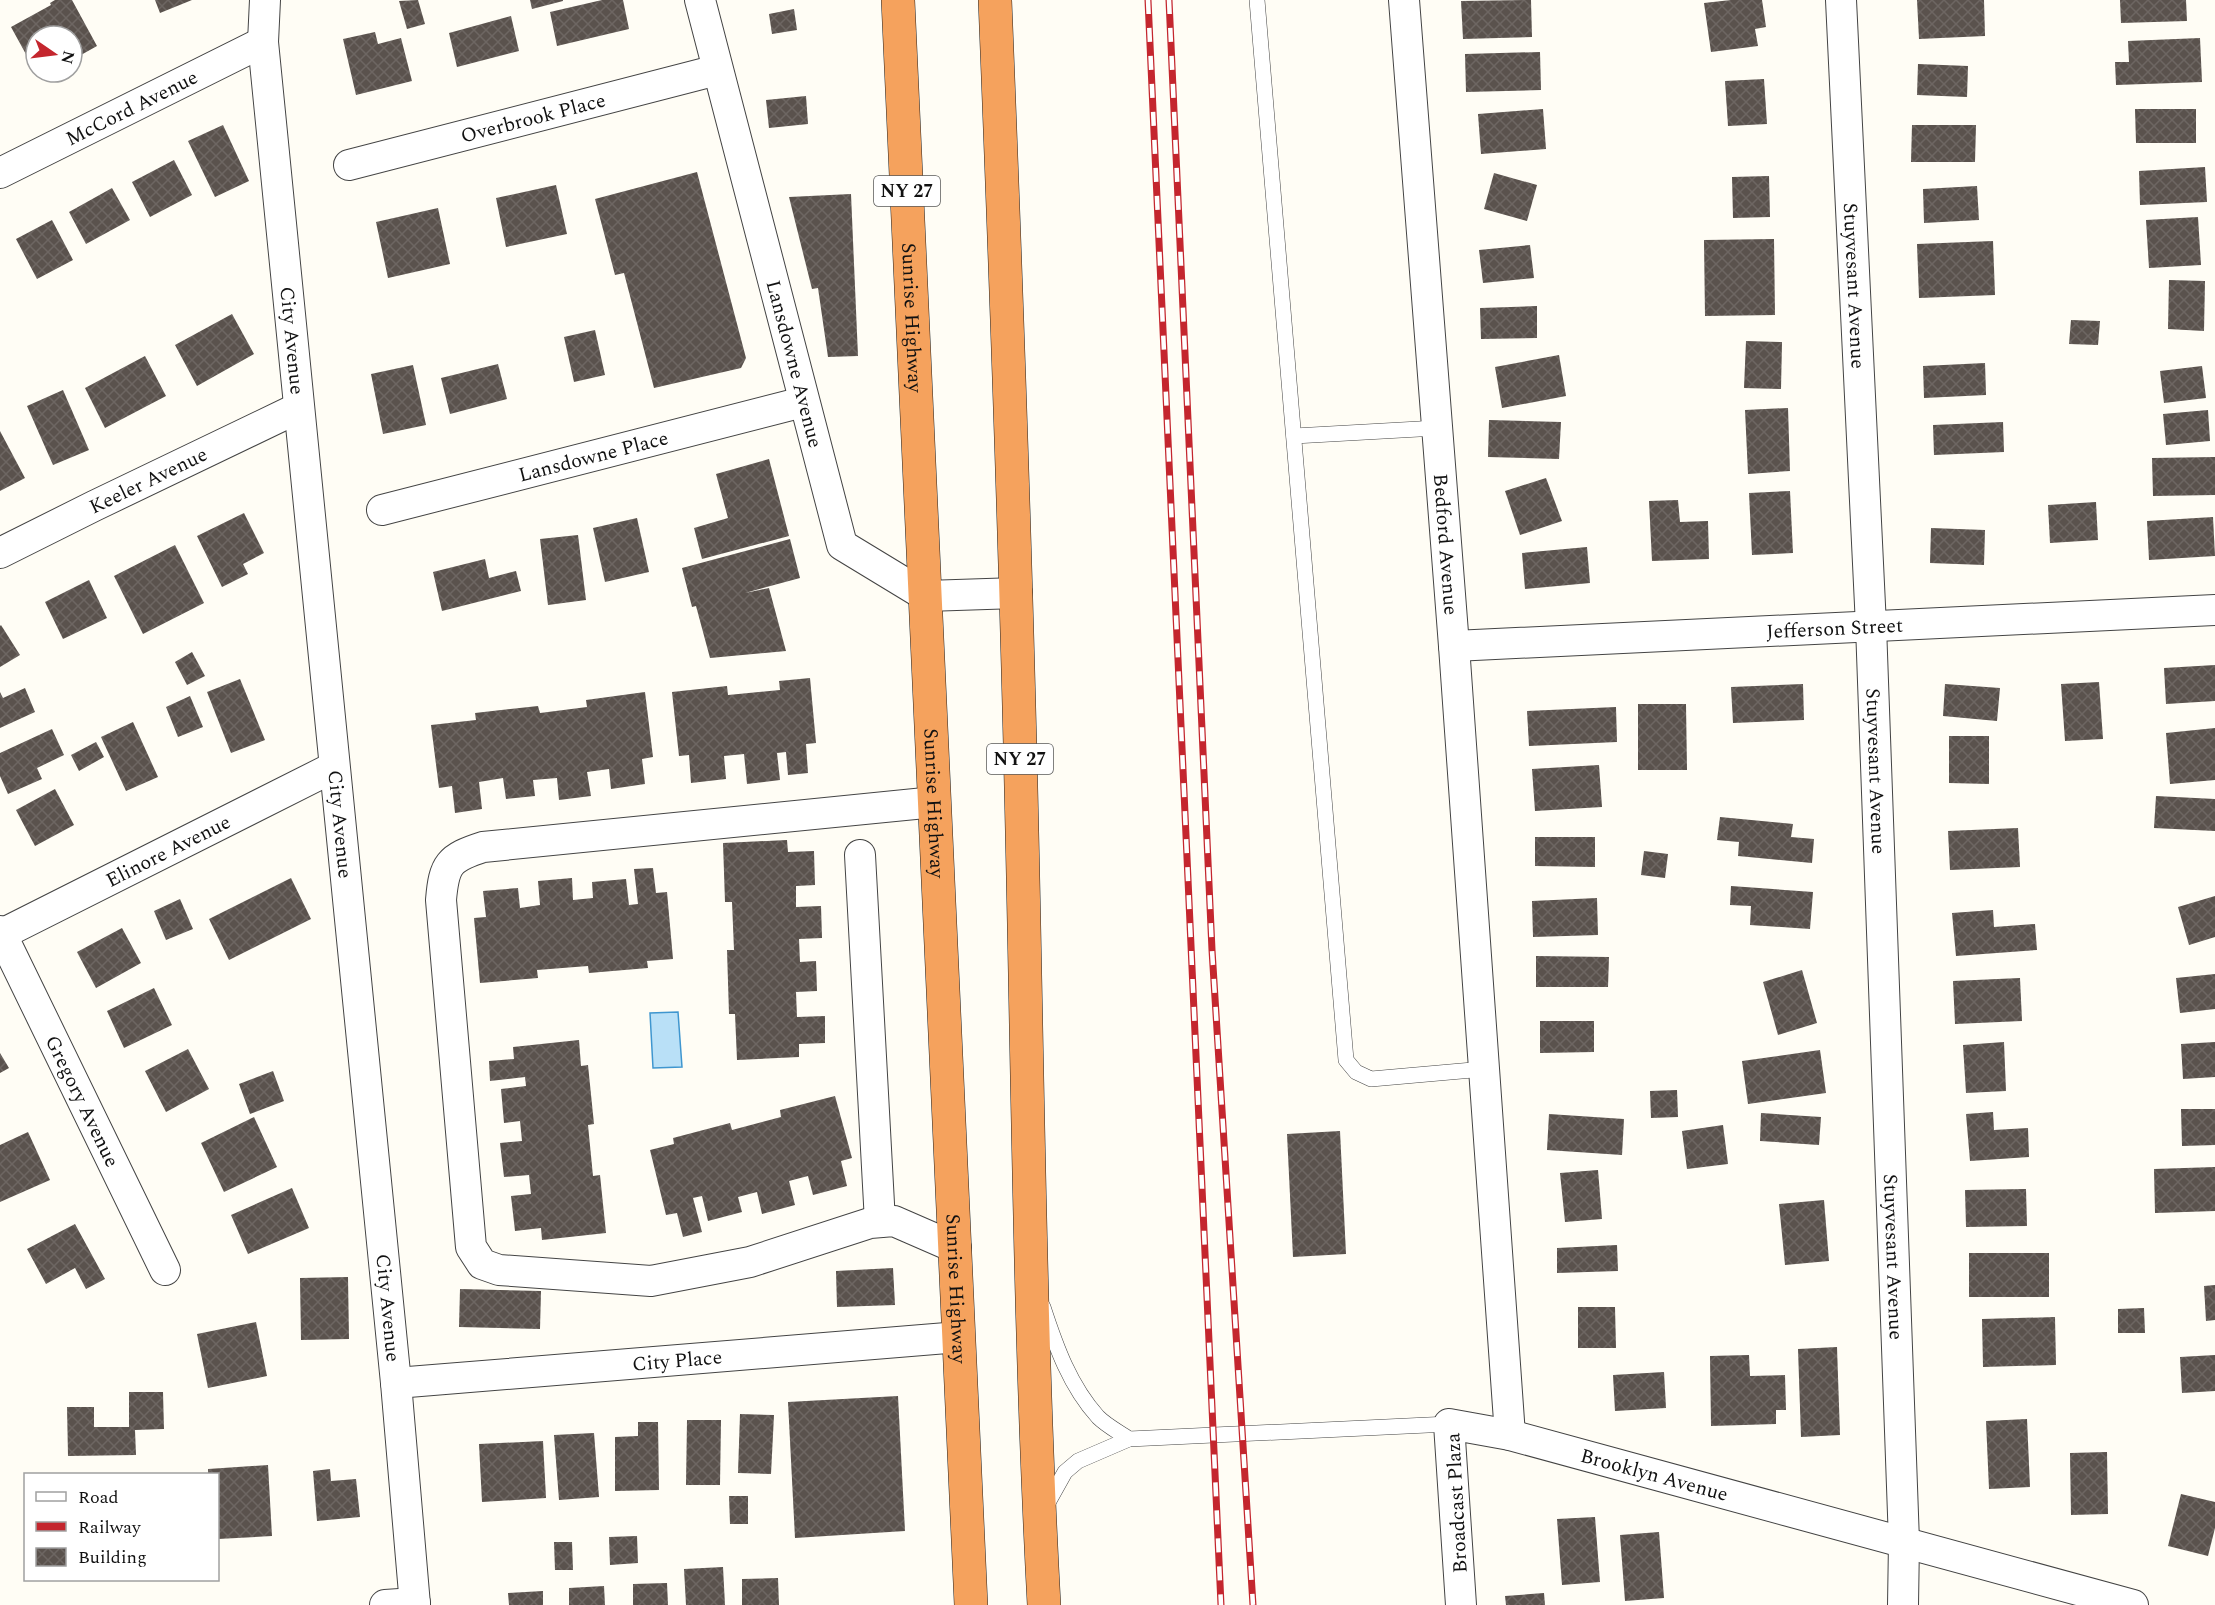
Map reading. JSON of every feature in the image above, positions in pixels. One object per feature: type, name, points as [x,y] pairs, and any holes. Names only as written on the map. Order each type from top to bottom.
[{"type":"highway","name":"Sunrise Highway","points":[[898,0],[971,1605]]},
{"type":"highway","name":"NY 27","points":[[995,0],[1017,593],[1032,1275],[1039,1519],[1044,1605]]},
{"type":"street","name":"City Avenue","points":[[265,0],[263,42],[396,1383],[415,1604]]},
{"type":"street","name":"Lansdowne Avenue","points":[[700,0],[842,545],[926,596]]},
{"type":"street","name":"Bedford Avenue","points":[[1404,0],[1485,1080]]},
{"type":"street","name":"Stuyvesant Avenue","points":[[1841,0],[1871,626],[1904,1542],[1903,1605]]},
{"type":"street","name":"McCord Avenue","points":[[1,169],[263,42]]},
{"type":"street","name":"Overbrook Place","points":[[350,165],[717,70]]},
{"type":"street","name":"Lansdowne Place","points":[[382,510],[803,402]]},
{"type":"street","name":"Keeler Avenue","points":[[0,553],[298,408]]},
{"type":"street","points":[[926,596],[1017,593]]},
{"type":"street","name":"Jefferson Street","points":[[1454,646],[2215,610]]},
{"type":"street","name":"Elinore Avenue","points":[[1,933],[334,767]]},
{"type":"street","points":[[935,802],[483,847],[457,855],[443,875],[441,900],[471,1247],[482,1264],[499,1270],[651,1281],[750,1262],[880,1221],[894,1221],[956,1248]]},
{"type":"street","points":[[860,855],[880,1221]]},
{"type":"street","name":"Gregory Avenue","points":[[1,933],[165,1270]]},
{"type":"street","points":[[1485,1080],[1510,1435]]},
{"type":"street","name":"City Place","points":[[396,1383],[959,1337]]},
{"type":"street","name":"Broadcast Plaza","points":[[1461,1605],[1449,1424],[1510,1435]]},
{"type":"street","name":"Brooklyn Avenue","points":[[1510,1435],[2133,1605]]},
{"type":"street","points":[[385,1605],[415,1604]]},
{"type":"lane","points":[[1257,0],[1346,1060],[1356,1072],[1371,1080],[1485,1080]]},
{"type":"lane","points":[[1294,436],[1437,428]]},
{"type":"lane","points":[[1032,1275],[1056,1347],[1075,1386],[1100,1418],[1129,1439]]},
{"type":"lane","points":[[1039,1519],[1065,1472],[1078,1461],[1129,1439],[1449,1424]]},
{"type":"water","points":[[678,1012],[682,1067],[653,1068],[650,1013]]},
{"type":"building","points":[[55,0],[72,0],[97,46],[84,53],[84,24],[24,24],[24,51],[11,27],[51,5],[50,3]]},
{"type":"building","points":[[155,0],[192,0],[160,13]]},
{"type":"building","points":[[418,0],[425,24],[407,29],[399,1]]},
{"type":"building","points":[[530,0],[563,0],[563,1],[532,9]]},
{"type":"building","points":[[602,0],[623,0],[629,29],[557,46],[550,12]]},
{"type":"building","points":[[1531,0],[1532,37],[1463,39],[1461,1]]},
{"type":"building","points":[[1762,0],[1766,27],[1755,29],[1758,46],[1711,52],[1704,3]]},
{"type":"building","points":[[1917,0],[1984,0],[1985,36],[1919,39]]},
{"type":"building","points":[[2120,0],[2186,0],[2187,21],[2121,23]]},
{"type":"building","points":[[794,9],[797,30],[772,34],[769,14]]},
{"type":"building","points":[[511,16],[519,51],[457,67],[449,33]]},
{"type":"building","points":[[375,32],[378,44],[401,38],[412,81],[356,95],[343,39]]},
{"type":"building","points":[[2200,38],[2202,82],[2116,85],[2115,62],[2129,62],[2128,41]]},
{"type":"building","points":[[1540,52],[1541,90],[1466,92],[1465,54]]},
{"type":"building","points":[[1918,64],[1968,66],[1967,97],[1917,95]]},
{"type":"building","points":[[1764,79],[1767,124],[1728,126],[1725,81]]},
{"type":"building","points":[[806,96],[808,124],[769,128],[766,100]]},
{"type":"building","points":[[1543,109],[1546,149],[1481,154],[1478,114]]},
{"type":"building","points":[[2135,109],[2196,109],[2196,143],[2136,143]]},
{"type":"building","points":[[223,125],[249,181],[215,197],[188,141]]},
{"type":"building","points":[[1912,125],[1976,125],[1975,162],[1911,162]]},
{"type":"building","points":[[174,160],[192,195],[150,217],[132,182]]},
{"type":"building","points":[[2205,167],[2207,202],[2140,205],[2139,171]]},
{"type":"building","points":[[697,172],[746,358],[741,368],[654,388],[624,273],[615,275],[595,199]]},
{"type":"building","points":[[1494,173],[1537,185],[1527,221],[1484,209]]},
{"type":"building","points":[[1769,176],[1770,217],[1733,218],[1732,177]]},
{"type":"building","points":[[556,185],[567,234],[506,247],[496,198]]},
{"type":"building","points":[[1977,186],[1979,220],[1924,223],[1923,189]]},
{"type":"building","points":[[112,188],[130,220],[86,244],[69,212]]},
{"type":"building","points":[[851,194],[858,356],[828,357],[818,288],[812,289],[789,197]]},
{"type":"building","points":[[438,208],[450,264],[388,278],[376,222]]},
{"type":"building","points":[[2198,217],[2201,265],[2149,268],[2146,220]]},
{"type":"building","points":[[52,220],[73,260],[37,279],[16,239]]},
{"type":"building","points":[[1774,239],[1775,315],[1705,316],[1704,240]]},
{"type":"building","points":[[1993,241],[1995,295],[1919,298],[1917,244]]},
{"type":"building","points":[[1530,245],[1534,278],[1483,283],[1479,250]]},
{"type":"building","points":[[2169,280],[2205,281],[2204,331],[2168,329]]},
{"type":"building","points":[[1537,306],[1537,338],[1481,339],[1480,308]]},
{"type":"building","points":[[232,314],[254,354],[197,386],[175,345]]},
{"type":"building","points":[[2071,320],[2100,321],[2098,345],[2069,344]]},
{"type":"building","points":[[595,330],[605,375],[574,382],[564,337]]},
{"type":"building","points":[[1746,341],[1782,342],[1781,389],[1744,388]]},
{"type":"building","points":[[1559,355],[1566,396],[1502,408],[1495,367]]},
{"type":"building","points":[[145,356],[166,396],[105,428],[85,388]]},
{"type":"building","points":[[1985,363],[1986,395],[1924,398],[1923,366]]},
{"type":"building","points":[[498,364],[507,399],[450,414],[441,378]]},
{"type":"building","points":[[413,365],[426,425],[383,434],[371,374]]},
{"type":"building","points":[[2202,366],[2206,398],[2164,403],[2160,371]]},
{"type":"building","points":[[63,390],[89,450],[53,465],[27,406]]},
{"type":"building","points":[[1788,408],[1790,471],[1748,474],[1745,410]]},
{"type":"building","points":[[2208,410],[2210,441],[2166,445],[2163,414]]},
{"type":"building","points":[[1489,420],[1561,422],[1559,459],[1488,457]]},
{"type":"building","points":[[2003,422],[2004,452],[1934,455],[1933,425]]},
{"type":"building","points":[[0,431],[25,478],[0,491]]},
{"type":"building","points":[[2215,457],[2215,495],[2153,496],[2152,458]]},
{"type":"building","points":[[769,459],[789,536],[702,559],[694,528],[728,518],[716,474]]},
{"type":"building","points":[[1546,478],[1562,521],[1520,535],[1505,491]]},
{"type":"building","points":[[1790,491],[1793,553],[1752,555],[1749,493]]},
{"type":"building","points":[[1678,500],[1680,522],[1708,521],[1709,559],[1652,561],[1649,501]]},
{"type":"building","points":[[2096,502],[2098,540],[2050,543],[2048,505]]},
{"type":"building","points":[[244,513],[264,553],[243,564],[248,574],[222,587],[197,536]]},
{"type":"building","points":[[2213,517],[2215,556],[2149,560],[2147,521]]},
{"type":"building","points":[[637,518],[649,572],[605,582],[593,528]]},
{"type":"building","points":[[1931,528],[1985,530],[1984,565],[1930,563]]},
{"type":"building","points":[[578,535],[586,600],[548,605],[540,539]]},
{"type":"building","points":[[790,539],[800,578],[745,593],[769,588],[786,651],[710,658],[696,606],[692,607],[682,568]]},
{"type":"building","points":[[175,545],[204,603],[143,634],[114,576]]},
{"type":"building","points":[[1587,547],[1590,583],[1525,589],[1522,553]]},
{"type":"building","points":[[485,559],[489,578],[516,571],[521,591],[442,611],[433,572]]},
{"type":"building","points":[[89,580],[107,618],[63,639],[45,602]]},
{"type":"building","points":[[0,626],[20,655],[0,667]]},
{"type":"building","points":[[192,652],[205,676],[187,685],[175,662]]},
{"type":"building","points":[[2215,665],[2215,701],[2166,704],[2164,668]]},
{"type":"building","points":[[810,678],[816,743],[806,744],[808,773],[788,775],[786,752],[777,753],[780,780],[747,784],[744,754],[724,756],[726,779],[691,783],[689,755],[679,756],[672,692],[727,686],[728,695],[780,690],[779,681]]},
{"type":"building","points":[[240,679],[265,740],[231,753],[207,692]]},
{"type":"building","points":[[2099,682],[2103,739],[2065,741],[2061,684]]},
{"type":"building","points":[[1803,684],[1804,720],[1733,723],[1731,687]]},
{"type":"building","points":[[1945,684],[2000,688],[1997,721],[1943,716]]},
{"type":"building","points":[[25,688],[35,712],[0,728],[0,692],[3,698]]},
{"type":"building","points":[[645,692],[653,757],[642,759],[645,784],[611,789],[609,769],[587,772],[591,796],[559,800],[557,778],[533,780],[535,796],[506,799],[503,778],[479,782],[482,809],[455,813],[452,786],[439,788],[431,725],[476,720],[475,713],[538,706],[540,713],[587,707],[586,700]]},
{"type":"building","points":[[190,696],[203,727],[178,737],[166,707]]},
{"type":"building","points":[[1638,704],[1686,704],[1687,770],[1638,770]]},
{"type":"building","points":[[1616,707],[1617,742],[1529,746],[1527,711]]},
{"type":"building","points":[[133,722],[158,777],[126,791],[101,737]]},
{"type":"building","points":[[2215,728],[2215,780],[2170,784],[2166,733]]},
{"type":"building","points":[[52,729],[64,755],[37,768],[42,779],[8,794],[0,776],[0,753]]},
{"type":"building","points":[[1949,736],[1989,736],[1989,784],[1949,783]]},
{"type":"building","points":[[96,742],[104,757],[79,771],[71,755]]},
{"type":"building","points":[[1599,765],[1602,807],[1535,811],[1532,769]]},
{"type":"building","points":[[55,789],[74,825],[35,846],[16,810]]},
{"type":"building","points":[[2156,796],[2215,799],[2215,831],[2154,828]]},
{"type":"building","points":[[1720,817],[1793,824],[1791,837],[1814,839],[1812,863],[1738,856],[1739,842],[1717,840]]},
{"type":"building","points":[[2018,828],[2020,867],[1950,870],[1948,831]]},
{"type":"building","points":[[1535,837],[1595,837],[1595,867],[1535,866]]},
{"type":"building","points":[[787,840],[788,852],[814,851],[815,885],[796,886],[796,907],[821,906],[822,938],[799,939],[800,962],[816,961],[817,991],[796,992],[797,1017],[825,1016],[825,1043],[799,1044],[799,1057],[737,1060],[735,1014],[729,1014],[727,950],[734,950],[732,902],[725,902],[723,843]]},
{"type":"building","points":[[1644,851],[1668,854],[1665,878],[1641,875]]},
{"type":"building","points":[[653,868],[656,893],[667,892],[673,959],[647,961],[648,968],[589,973],[588,966],[537,970],[538,978],[480,983],[474,918],[486,917],[483,891],[518,888],[520,908],[540,905],[538,881],[572,878],[573,900],[593,898],[592,882],[626,879],[629,905],[638,904],[634,869]]},
{"type":"building","points":[[291,878],[311,919],[229,960],[209,919]]},
{"type":"building","points":[[1731,886],[1813,892],[1810,929],[1750,925],[1751,906],[1730,905]]},
{"type":"building","points":[[2215,896],[2215,937],[2189,945],[2178,907]]},
{"type":"building","points":[[1597,898],[1598,935],[1533,937],[1532,901]]},
{"type":"building","points":[[180,899],[193,929],[166,940],[154,911]]},
{"type":"building","points":[[1993,910],[1994,927],[2035,924],[2037,950],[1956,956],[1952,913]]},
{"type":"building","points":[[122,928],[141,963],[96,988],[77,952]]},
{"type":"building","points":[[1536,956],[1609,957],[1608,987],[1536,987]]},
{"type":"building","points":[[1802,970],[1817,1023],[1778,1035],[1763,982]]},
{"type":"building","points":[[2215,974],[2215,1009],[2180,1013],[2176,978]]},
{"type":"building","points":[[2020,978],[2022,1021],[1955,1024],[1953,981]]},
{"type":"building","points":[[154,988],[172,1025],[124,1048],[107,1011]]},
{"type":"building","points":[[1540,1021],[1594,1021],[1594,1052],[1540,1053]]},
{"type":"building","points":[[579,1040],[581,1066],[588,1065],[594,1124],[588,1125],[593,1176],[600,1175],[606,1233],[542,1240],[541,1228],[515,1231],[511,1196],[531,1194],[529,1175],[504,1177],[500,1143],[522,1141],[520,1121],[504,1123],[501,1089],[526,1086],[525,1077],[490,1081],[489,1061],[514,1059],[513,1047]]},
{"type":"building","points":[[2004,1042],[2006,1091],[1966,1093],[1963,1045]]},
{"type":"building","points":[[2215,1042],[2215,1077],[2183,1079],[2181,1044]]},
{"type":"building","points":[[188,1049],[209,1089],[166,1112],[145,1071]]},
{"type":"building","points":[[1820,1050],[1826,1093],[1748,1104],[1742,1061]]},
{"type":"building","points":[[0,1053],[9,1068],[0,1073]]},
{"type":"building","points":[[273,1071],[284,1101],[250,1114],[239,1084]]},
{"type":"building","points":[[1677,1090],[1678,1117],[1651,1118],[1650,1091]]},
{"type":"building","points":[[835,1096],[852,1158],[841,1161],[847,1186],[813,1195],[808,1176],[789,1181],[795,1205],[762,1214],[757,1192],[738,1197],[742,1212],[708,1221],[702,1196],[693,1198],[702,1232],[683,1237],[677,1213],[666,1215],[650,1150],[674,1144],[673,1138],[730,1123],[732,1130],[781,1117],[780,1110]]},
{"type":"building","points":[[2181,1109],[2215,1109],[2215,1145],[2182,1146]]},
{"type":"building","points":[[1993,1112],[1994,1130],[2028,1128],[2029,1157],[1970,1161],[1966,1114]]},
{"type":"building","points":[[1761,1113],[1821,1117],[1819,1145],[1760,1141]]},
{"type":"building","points":[[1549,1114],[1624,1119],[1622,1155],[1547,1150]]},
{"type":"building","points":[[254,1117],[277,1167],[224,1192],[201,1143]]},
{"type":"building","points":[[1723,1125],[1728,1164],[1687,1169],[1682,1131]]},
{"type":"building","points":[[1340,1131],[1346,1254],[1293,1257],[1287,1134]]},
{"type":"building","points":[[28,1132],[50,1180],[0,1202],[0,1145]]},
{"type":"building","points":[[2215,1167],[2215,1211],[2155,1213],[2154,1169]]},
{"type":"building","points":[[1598,1170],[1602,1219],[1565,1222],[1560,1173]]},
{"type":"building","points":[[292,1188],[309,1228],[248,1254],[231,1215]]},
{"type":"building","points":[[2026,1189],[2027,1226],[1966,1227],[1965,1190]]},
{"type":"building","points":[[1824,1200],[1829,1261],[1785,1265],[1779,1204]]},
{"type":"building","points":[[75,1224],[105,1279],[86,1289],[75,1268],[46,1284],[27,1249]]},
{"type":"building","points":[[1617,1245],[1618,1271],[1557,1273],[1557,1248]]},
{"type":"building","points":[[1969,1253],[2049,1253],[2049,1297],[1969,1297]]},
{"type":"building","points":[[893,1268],[895,1305],[837,1307],[836,1271]]},
{"type":"building","points":[[348,1277],[349,1339],[301,1340],[300,1278]]},
{"type":"building","points":[[2215,1285],[2215,1320],[2206,1321],[2204,1286]]},
{"type":"building","points":[[460,1289],[541,1291],[540,1329],[459,1327]]},
{"type":"building","points":[[1578,1307],[1615,1307],[1616,1348],[1578,1348]]},
{"type":"building","points":[[2144,1308],[2145,1333],[2118,1333],[2118,1309]]},
{"type":"building","points":[[2055,1317],[2056,1365],[1983,1367],[1982,1319]]},
{"type":"building","points":[[256,1322],[267,1376],[208,1388],[197,1334]]},
{"type":"building","points":[[1837,1347],[1840,1435],[1801,1437],[1798,1349]]},
{"type":"building","points":[[1749,1355],[1750,1376],[1785,1375],[1786,1410],[1776,1410],[1776,1424],[1711,1426],[1710,1356]]},
{"type":"building","points":[[2215,1355],[2215,1391],[2182,1393],[2180,1357]]},
{"type":"building","points":[[1664,1372],[1666,1408],[1615,1411],[1613,1375]]},
{"type":"building","points":[[129,1392],[163,1392],[164,1429],[135,1430],[136,1455],[68,1456],[67,1407],[94,1407],[94,1427],[129,1427]]},
{"type":"building","points":[[898,1396],[905,1531],[795,1538],[788,1402]]},
{"type":"building","points":[[740,1414],[774,1415],[771,1474],[738,1473]]},
{"type":"building","points":[[2027,1419],[2030,1487],[1989,1489],[1986,1421]]},
{"type":"building","points":[[687,1420],[721,1420],[720,1485],[686,1485]]},
{"type":"building","points":[[638,1422],[658,1422],[659,1490],[615,1491],[615,1437],[638,1436]]},
{"type":"building","points":[[594,1433],[599,1497],[559,1500],[554,1435]]},
{"type":"building","points":[[543,1441],[546,1498],[482,1502],[479,1444]]},
{"type":"building","points":[[2107,1452],[2108,1514],[2071,1515],[2070,1453]]},
{"type":"building","points":[[268,1465],[272,1536],[219,1539],[219,1473],[208,1473],[208,1469]]},
{"type":"building","points":[[330,1469],[331,1481],[356,1479],[360,1517],[317,1521],[313,1471]]},
{"type":"building","points":[[2181,1494],[2215,1502],[2215,1528],[2208,1556],[2168,1546]]},
{"type":"building","points":[[729,1496],[748,1496],[748,1524],[730,1524]]},
{"type":"building","points":[[1595,1517],[1600,1582],[1562,1585],[1557,1519]]},
{"type":"building","points":[[1659,1532],[1664,1598],[1625,1601],[1620,1535]]},
{"type":"building","points":[[637,1536],[638,1563],[610,1565],[609,1537]]},
{"type":"building","points":[[554,1542],[572,1542],[573,1570],[555,1570]]},
{"type":"building","points":[[723,1567],[725,1605],[686,1605],[684,1569]]},
{"type":"building","points":[[778,1578],[779,1605],[742,1605],[742,1579]]},
{"type":"building","points":[[667,1583],[668,1605],[633,1605],[633,1584]]},
{"type":"building","points":[[604,1586],[605,1605],[569,1605],[569,1588]]},
{"type":"building","points":[[543,1591],[543,1605],[509,1605],[508,1593]]},
{"type":"building","points":[[1544,1593],[1545,1605],[1506,1605],[1505,1596]]},
{"type":"railway","points":[[1148,0],[1221,1605]]},
{"type":"railway","points":[[1169,0],[1212,950],[1253,1605]]}]
